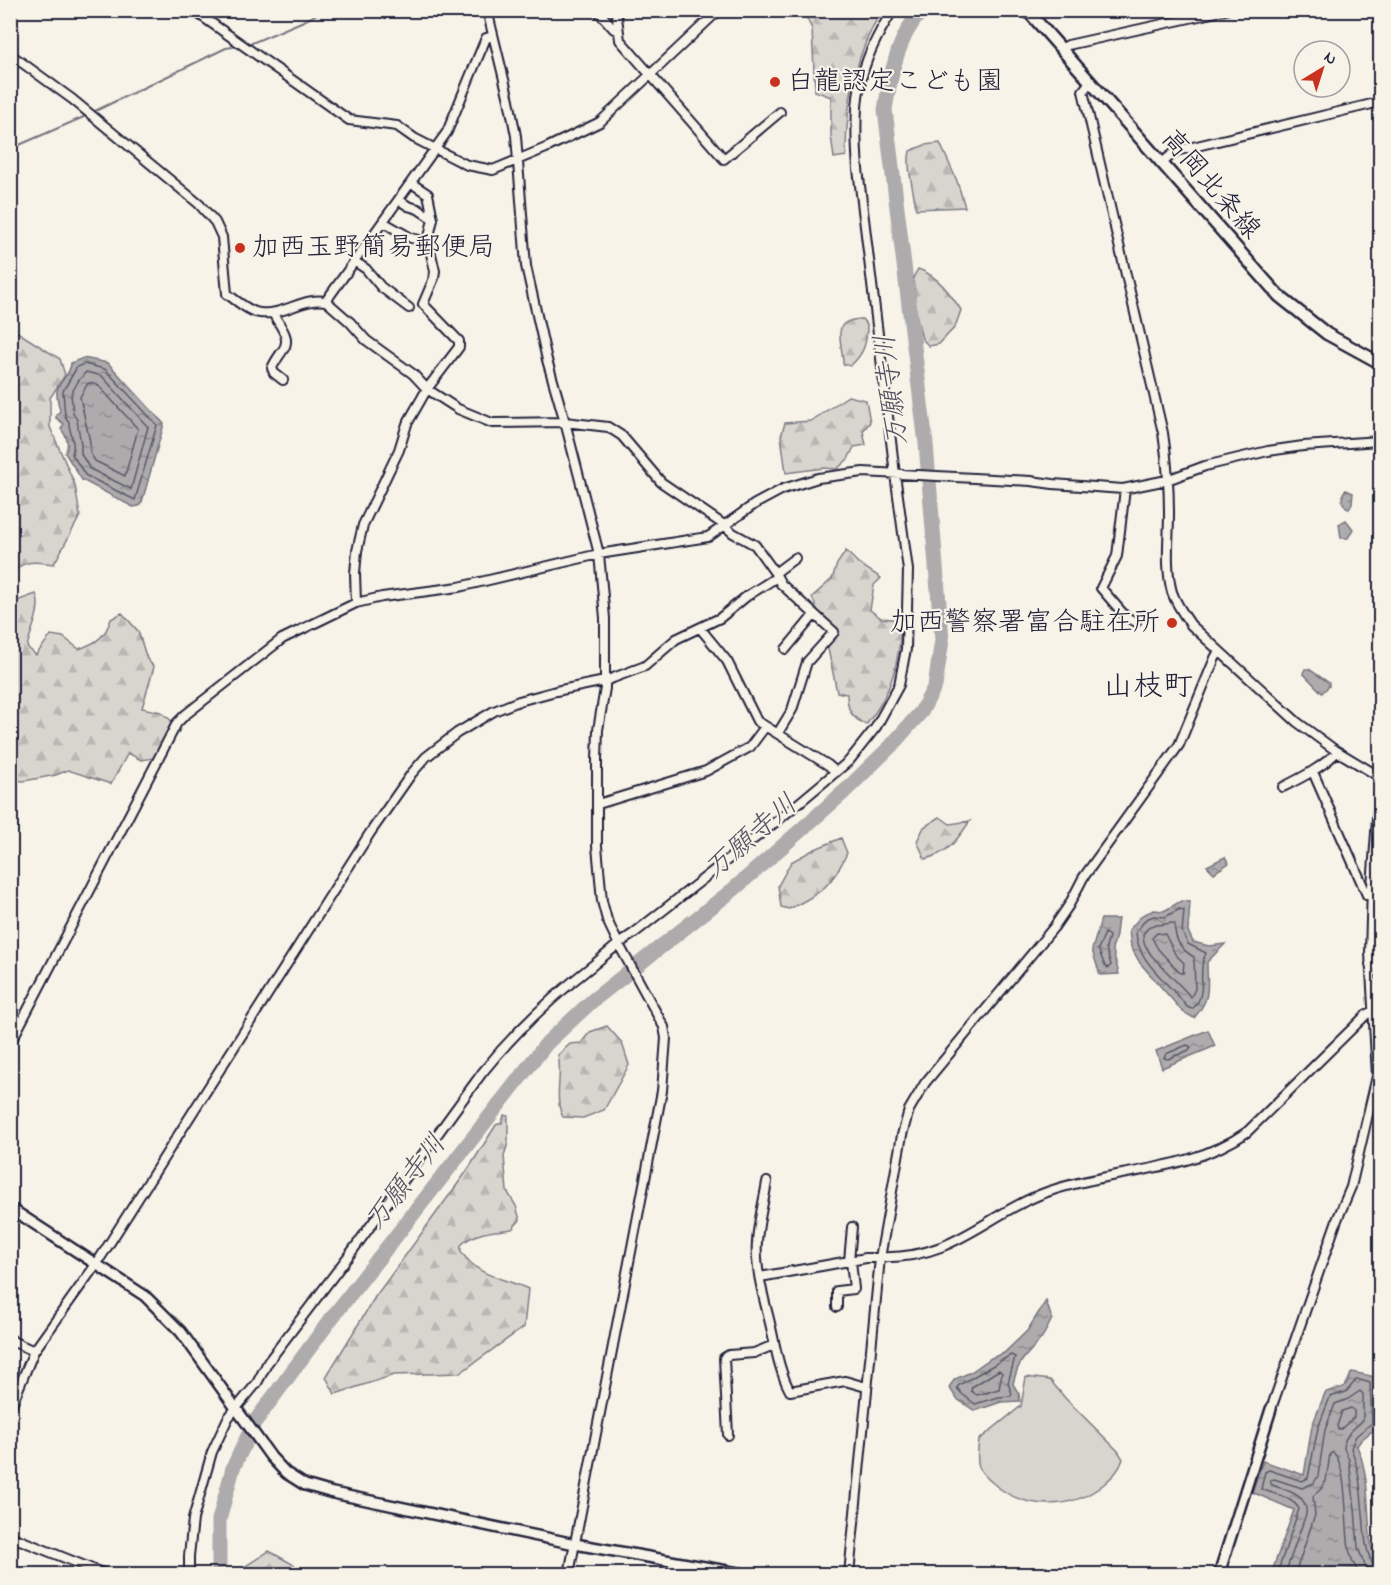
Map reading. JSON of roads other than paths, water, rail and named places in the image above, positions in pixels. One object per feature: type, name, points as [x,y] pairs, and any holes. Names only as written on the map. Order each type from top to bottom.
[{"type":"main road","name":"高岡北条線","points":[[1032,12],[1061,50],[1279,296],[1327,334],[1380,363]]},
{"type":"street","points":[[193,10],[350,120],[397,126],[434,149],[467,165],[493,170],[600,122],[719,10]]},
{"type":"street","points":[[495,10],[488,15],[509,100],[518,159],[526,266],[547,360],[599,554],[605,618],[604,681],[598,730],[597,846],[600,893],[607,920],[663,1026],[666,1038],[662,1091],[569,1575]]},
{"type":"street","points":[[597,10],[614,29],[618,29]]},
{"type":"street","points":[[616,10],[620,40],[724,159],[780,112]]},
{"type":"street","points":[[189,1575],[193,1519],[212,1452],[228,1418],[237,1411],[257,1383],[268,1362],[360,1241],[482,1073],[505,1045],[572,982],[849,761],[876,727],[899,685],[908,608],[908,570],[855,131],[855,115],[863,66],[879,31],[892,10]]},
{"type":"street","points":[[1061,50],[1068,45],[1226,10]]},
{"type":"street","points":[[326,301],[450,125],[486,38],[493,36]]},
{"type":"street","points":[[10,54],[72,99],[199,204],[215,222],[222,237],[227,294],[258,313],[273,313],[311,301],[326,301],[366,340],[413,374],[428,389],[458,409],[492,423],[565,422],[609,427],[622,436],[661,482],[742,539],[755,545],[781,585],[834,632],[807,662],[795,703],[778,733]]},
{"type":"street","points":[[1090,82],[1083,91],[1164,433],[1169,513],[1167,556],[1172,593],[1191,625],[1297,722],[1337,752],[1380,778],[1370,964],[1378,1067],[1377,1094],[1351,1187],[1271,1409],[1219,1575]]},
{"type":"street","points":[[1161,164],[1176,150],[1380,102]]},
{"type":"street","points":[[356,603],[357,551],[363,525],[399,450],[407,424],[428,389],[459,347],[459,341],[423,304],[435,271],[428,242],[433,219],[428,194],[411,183]]},
{"type":"street","points":[[399,200],[433,219]]},
{"type":"street","points":[[383,222],[411,238],[428,242]]},
{"type":"street","points":[[354,261],[409,308]]},
{"type":"street","points":[[273,313],[284,333],[286,347],[272,368],[274,373],[283,380]]},
{"type":"street","points":[[10,1044],[177,723],[282,639],[356,603],[382,597],[459,587],[599,554],[708,537],[783,489],[818,478],[864,472],[1031,481],[1125,489],[1167,480],[1205,466],[1268,451],[1303,446],[1380,441]]},
{"type":"street","points":[[1125,489],[1117,556],[1101,588],[1126,617],[1136,622]]},
{"type":"street","points":[[10,1409],[34,1351],[97,1263],[370,833],[411,773],[426,757],[457,733],[494,711],[555,691],[604,681],[645,666],[676,639],[720,618],[795,558]]},
{"type":"street","points":[[786,649],[814,615]]},
{"type":"street","points":[[700,628],[727,661],[757,721],[836,772]]},
{"type":"street","points":[[849,1575],[880,1258],[902,1135],[909,1110],[916,1096],[975,1021],[1054,927],[1083,878],[1179,745],[1219,651]]},
{"type":"street","points":[[598,804],[706,771],[750,747],[765,727]]},
{"type":"street","points":[[1283,787],[1313,772],[1337,752]]},
{"type":"street","points":[[1313,772],[1367,895],[1375,888]]},
{"type":"street","points":[[1370,964],[1380,966]]},
{"type":"street","points":[[760,1277],[850,1261],[912,1256],[965,1237],[1016,1207],[1048,1192],[1180,1161],[1230,1144],[1247,1132],[1367,1014],[1373,1011]]},
{"type":"street","points":[[767,1182],[757,1242],[760,1277],[774,1345],[790,1391],[845,1381],[866,1387]]},
{"type":"street","points":[[10,1208],[146,1296],[181,1332],[271,1457],[286,1473],[304,1485],[356,1499],[575,1544],[744,1575]]},
{"type":"street","points":[[837,1307],[837,1291],[854,1289],[850,1261],[852,1227]]},
{"type":"street","points":[[10,1338],[34,1351]]},
{"type":"street","points":[[728,1435],[724,1358],[729,1355],[754,1353],[774,1345]]},
{"type":"street","points":[[10,1536],[105,1575]]},
{"type":"water","points":[[83,358],[108,363],[164,424],[139,506],[133,507],[82,480],[65,453],[67,441],[61,429],[64,424],[56,418],[60,411],[57,391],[71,363]]},
{"type":"water","points":[[1346,490],[1353,493],[1349,509],[1342,501]]},
{"type":"water","points":[[1346,520],[1353,529],[1348,538],[1341,538],[1339,524]]},
{"type":"water","points":[[1305,669],[1309,669],[1329,683],[1322,693],[1303,673]]},
{"type":"water","points":[[1225,857],[1229,863],[1214,873],[1207,866]]},
{"type":"water","points":[[1181,901],[1190,902],[1188,931],[1193,942],[1209,946],[1225,944],[1207,962],[1206,998],[1194,1018],[1183,1012],[1140,963],[1131,947],[1129,930],[1142,915],[1154,910],[1164,911]]},
{"type":"water","points":[[1101,919],[1118,919],[1116,937],[1112,947],[1119,974],[1100,975],[1092,950]]},
{"type":"water","points":[[1208,1030],[1215,1046],[1162,1068],[1156,1051]]},
{"type":"water","points":[[1046,1301],[1052,1319],[1042,1338],[1020,1363],[1015,1375],[1013,1384],[1020,1401],[1001,1402],[975,1411],[957,1399],[949,1387],[955,1379],[1004,1353],[1027,1331]]},
{"type":"water","points":[[1352,1372],[1376,1377],[1377,1420],[1380,1419],[1380,1425],[1357,1446],[1366,1482],[1372,1548],[1380,1574],[1271,1574],[1294,1510],[1252,1492],[1263,1461],[1304,1475],[1312,1426],[1325,1393],[1345,1386]]},
{"type":"waterway","points":[[247,45],[324,10]]},
{"type":"waterway","name":"万願寺川","points":[[219,1574],[219,1520],[233,1468],[254,1423],[331,1319],[547,1043],[592,1001],[734,889],[844,792],[891,746],[921,712],[935,686],[942,640],[926,444],[885,110],[901,43],[914,20],[923,10]]},
{"type":"waterway","points":[[91,113],[226,48],[239,46]]},
{"type":"waterway","points":[[10,149],[86,116]]},
{"type":"place","name":"白龍認定こども園","points":[[775,82]]},
{"type":"place","name":"加西玉野簡易郵便局","points":[[240,248]]},
{"type":"place","name":"加西警察署富合駐在所","points":[[1172,623]]},
{"type":"district","name":"山枝町","points":[[1148,688]]}]
